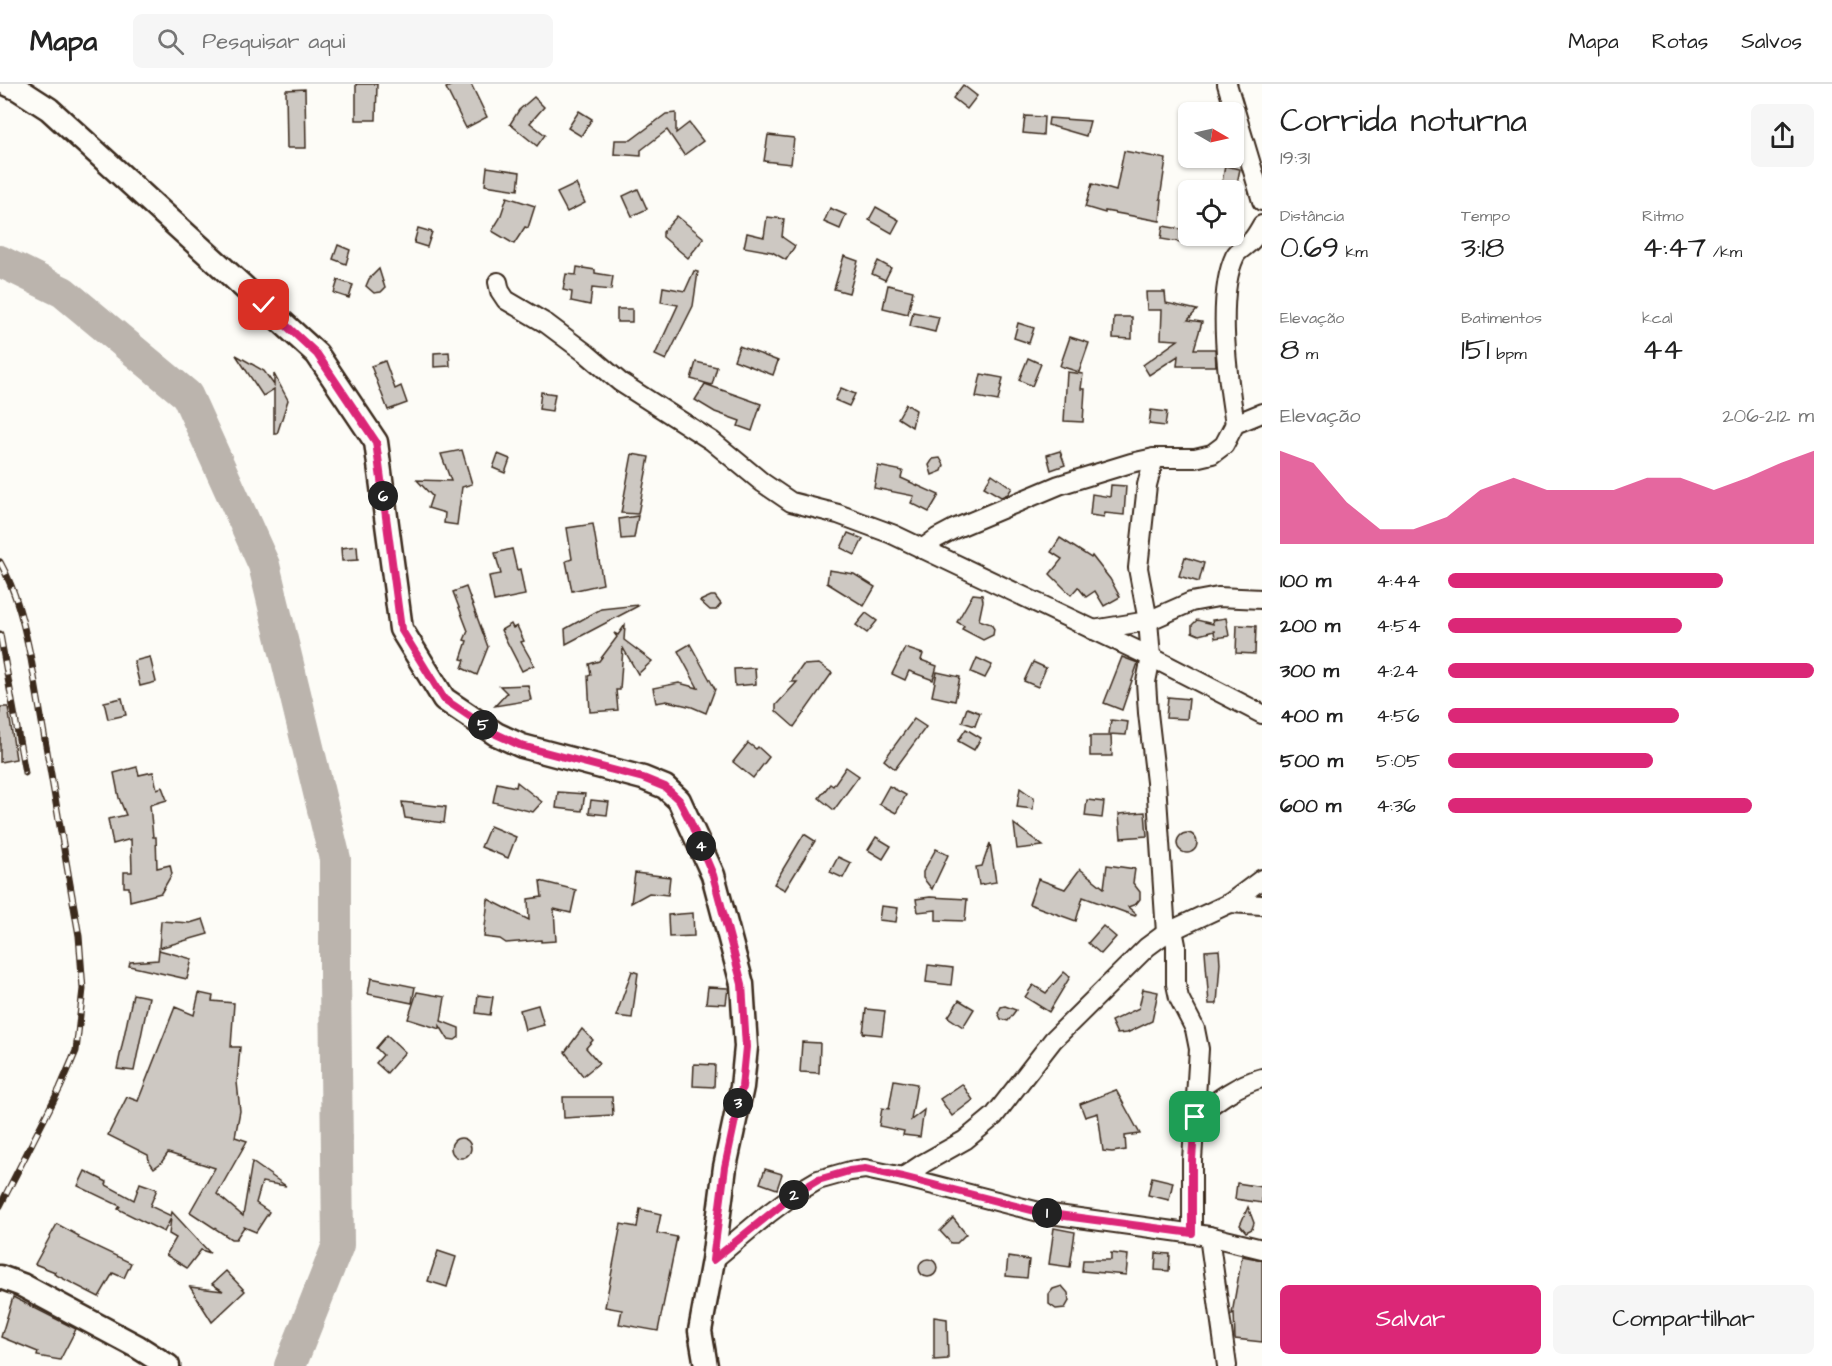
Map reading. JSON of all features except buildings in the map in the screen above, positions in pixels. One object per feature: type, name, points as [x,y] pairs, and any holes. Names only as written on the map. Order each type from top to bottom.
[{"type":"street","points":[[7,84],[49,109],[317,354],[376,442],[401,629],[444,699],[496,734],[522,746],[643,778],[665,787],[679,800],[713,875],[742,984],[746,1037],[742,1087],[725,1167],[713,1260],[700,1331],[706,1366]]},
{"type":"street","points":[[1227,84],[1262,201]]},
{"type":"street","points":[[922,549],[954,529],[1059,485],[1154,458],[1195,458],[1212,454],[1224,445],[1235,424],[1228,379],[1226,345],[1229,275],[1236,254],[1251,242],[1262,225]]},
{"type":"street","points":[[498,282],[500,291],[506,300],[547,324],[620,382],[712,441],[763,483],[791,501],[838,514],[892,534],[1150,657],[1262,714]]},
{"type":"street","points":[[1235,424],[1262,413]]},
{"type":"street","points":[[1154,458],[1147,485],[1138,568],[1148,621],[1150,657],[1146,682],[1148,713],[1169,931],[1176,945],[1176,984],[1179,998],[1195,1029],[1200,1049],[1192,1160],[1201,1235],[1227,1366]]},
{"type":"street","points":[[1093,630],[1148,621],[1191,602],[1218,597],[1262,599]]},
{"type":"street","points":[[903,1177],[964,1140],[994,1116],[1053,1040],[1147,947],[1169,931],[1230,903],[1262,879]]},
{"type":"street","points":[[1230,903],[1262,905]]},
{"type":"street","points":[[1195,1117],[1227,1093],[1262,1078]]},
{"type":"street","points":[[713,1260],[796,1193],[818,1180],[865,1169],[1043,1213],[1201,1235],[1262,1249]]},
{"type":"street","points":[[0,1277],[22,1285],[127,1341],[168,1366]]},
{"type":"waterway","points":[[0,261],[63,292],[187,395],[264,565],[335,859],[338,1245],[290,1366]]},
{"type":"railway","points":[[0,562],[23,622],[31,659],[79,936],[83,989],[76,1051],[60,1088],[0,1206]]},
{"type":"railway","points":[[0,634],[25,773]]},
{"type":"route","points":[[264,305],[317,354],[376,442],[401,629],[444,699],[496,734],[522,746],[643,778],[665,787],[679,800],[690,821],[713,875],[742,984],[746,1047],[742,1087],[725,1167],[713,1260],[796,1193],[818,1180],[865,1169],[1043,1213],[1192,1233],[1192,1160],[1195,1117]]}]
